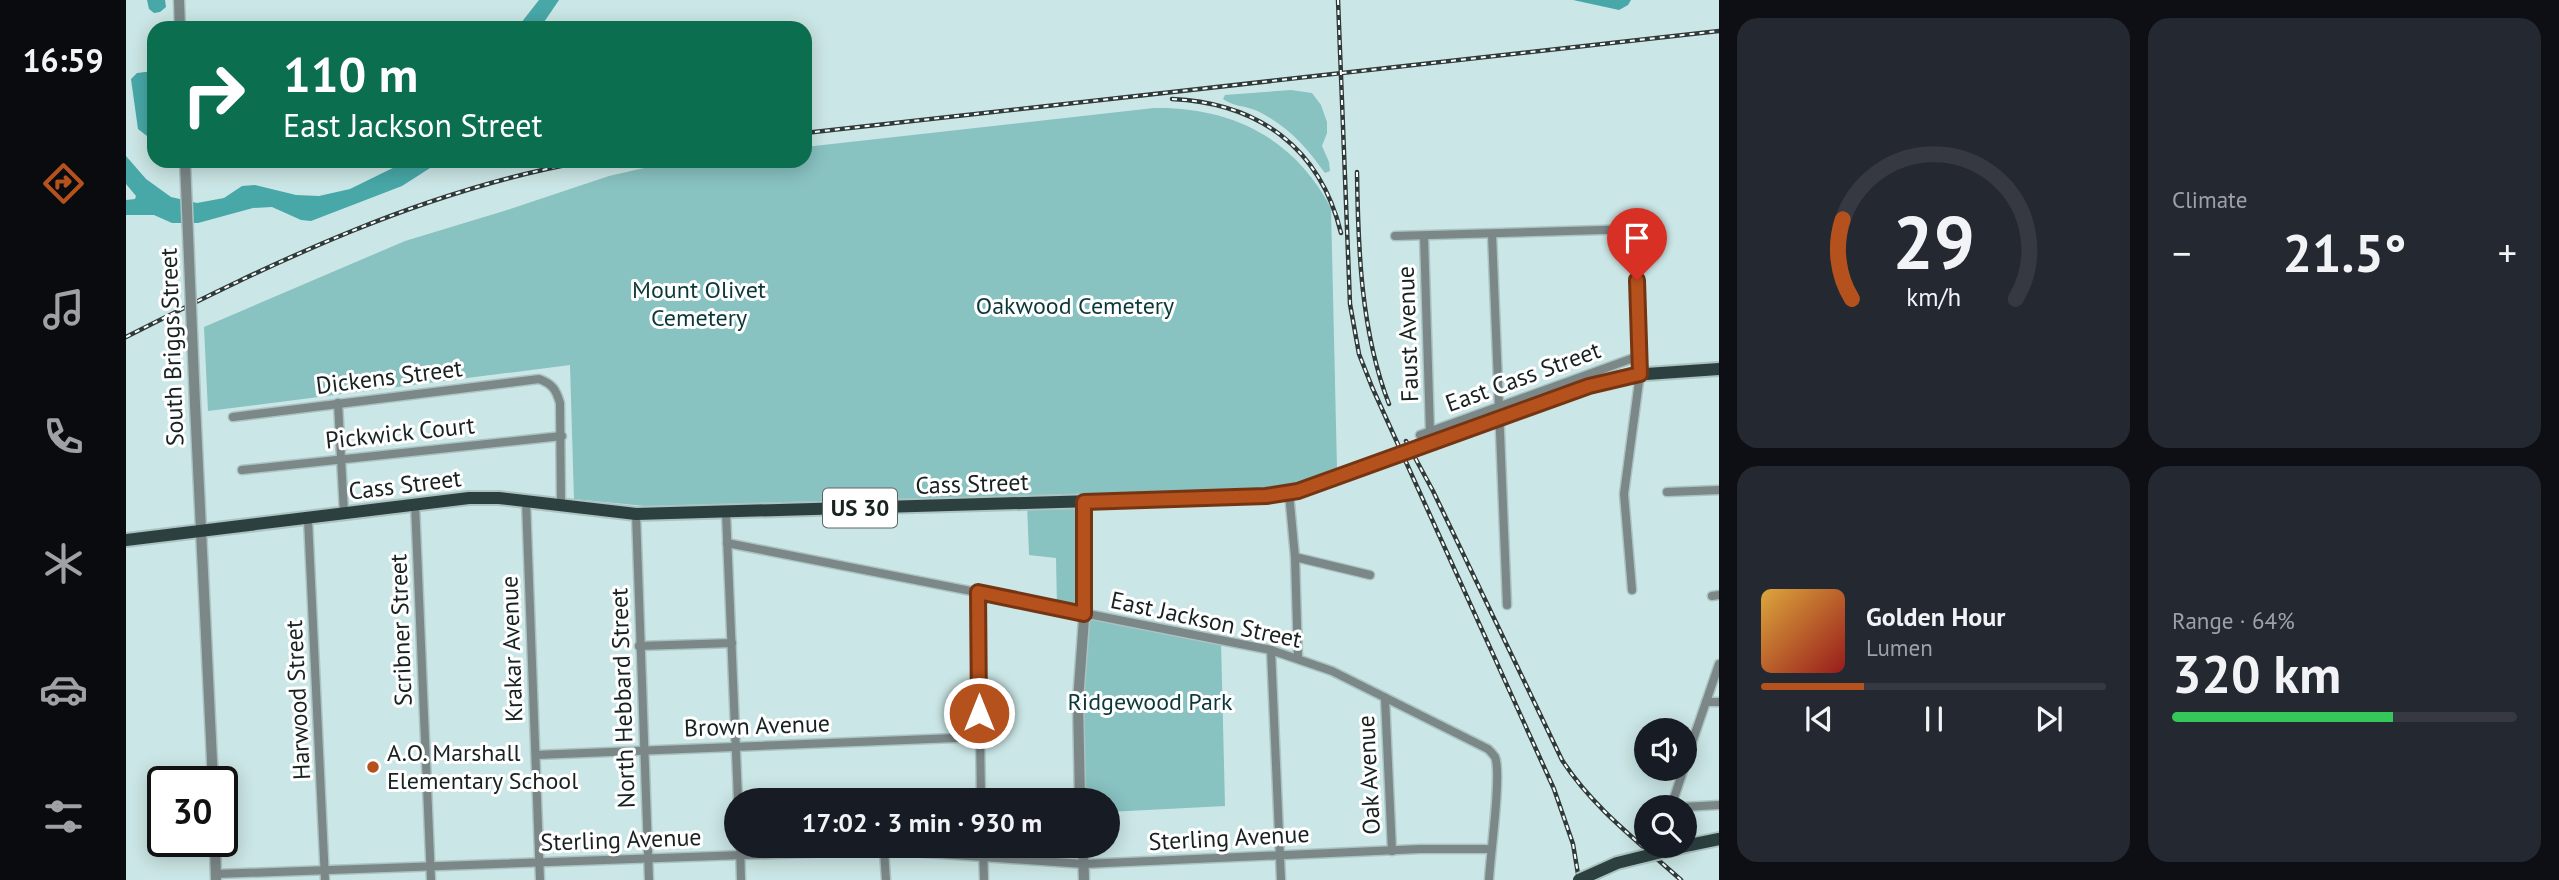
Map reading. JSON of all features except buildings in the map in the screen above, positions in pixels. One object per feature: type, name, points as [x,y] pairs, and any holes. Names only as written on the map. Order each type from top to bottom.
[{"type":"main road","name":"Cass Street","points":[[126,540],[469,498],[526,501],[636,514],[1084,502],[1294,492],[1589,386],[1636,375],[1719,369]]},
{"type":"main road","points":[[1579,880],[1617,863],[1719,839]]},
{"type":"street","points":[[179,0],[180,21]]},
{"type":"street","name":"South Briggs Street","points":[[186,168],[212,766]]},
{"type":"street","points":[[1395,236],[1636,229],[1639,356],[1624,494],[1632,590]]},
{"type":"street","points":[[1492,234],[1507,606]]},
{"type":"street","name":"Faust Avenue","points":[[1424,236],[1430,432]]},
{"type":"street","name":"East Cass Street","points":[[1420,436],[1639,356]]},
{"type":"street","name":"Dickens Street","points":[[233,417],[539,379],[550,383],[556,391],[560,403],[562,436]]},
{"type":"street","points":[[338,403],[344,513]]},
{"type":"street","points":[[561,505],[562,436]]},
{"type":"street","name":"Pickwick Court","points":[[242,470],[342,457],[562,436]]},
{"type":"street","points":[[1667,492],[1719,490]]},
{"type":"street","points":[[1294,492],[1298,658]]},
{"type":"street","name":"Krakar Avenue","points":[[526,501],[540,880]]},
{"type":"street","points":[[1080,788],[1078,701],[1084,614],[1084,502]]},
{"type":"street","name":"Scribner Street","points":[[415,504],[431,880]]},
{"type":"street","points":[[726,512],[738,788]]},
{"type":"street","name":"North Hebbard Street","points":[[636,514],[649,880]]},
{"type":"street","name":"Harwood Street","points":[[308,519],[325,880]]},
{"type":"street","name":"East Jackson Street","points":[[727,543],[1270,650],[1332,671],[1488,749],[1494,755],[1497,765],[1490,849]]},
{"type":"street","points":[[1295,558],[1370,575]]},
{"type":"street","points":[[978,592],[981,788]]},
{"type":"street","points":[[639,646],[732,643]]},
{"type":"street","points":[[1270,650],[1281,880]]},
{"type":"street","points":[[1697,728],[1719,663]]},
{"type":"street","name":"Oak Avenue","points":[[1385,698],[1392,851]]},
{"type":"street","points":[[1706,702],[1719,702]]},
{"type":"street","name":"Brown Avenue","points":[[536,755],[979,737]]},
{"type":"street","points":[[1697,806],[1719,805]]},
{"type":"street","points":[[1489,880],[1490,849]]},
{"type":"street","name":"Sterling Avenue","points":[[1008,858],[1084,864],[1490,849]]},
{"type":"street","name":"Sterling Avenue","points":[[216,877],[325,870],[724,856]]},
{"type":"street","points":[[215,857],[216,877]]},
{"type":"street","points":[[740,858],[741,880]]},
{"type":"street","points":[[885,858],[886,880]]},
{"type":"street","points":[[983,858],[984,880]]},
{"type":"street","points":[[1084,858],[1084,880]]},
{"type":"green space","points":[[1291,90],[1312,93],[1321,105],[1327,122],[1327,133],[1322,146],[1330,171],[1325,173],[1303,145],[1276,122],[1255,110],[1223,99],[1225,95]]},
{"type":"green space","points":[[1154,108],[1209,113],[1258,131],[1299,163],[1331,208],[1337,469],[1301,482],[1257,489],[645,506],[574,499],[570,365],[208,411],[204,327],[405,241],[609,176],[644,168],[812,168],[812,146]]},
{"type":"green space","points":[[1084,503],[1083,613],[1057,608],[1056,558],[1029,555],[1027,504]]},
{"type":"green space","name":"Ridgewood Park","points":[[1084,614],[1221,641],[1225,806],[1120,811],[1120,788],[1082,788],[1078,702]]},
{"type":"shaded area","points":[[147,0],[165,0],[166,7],[154,13],[149,9]]},
{"type":"shaded area","points":[[539,0],[559,0],[545,21],[522,21]]},
{"type":"shaded area","points":[[1573,0],[1631,0],[1619,10]]},
{"type":"shaded area","points":[[147,72],[147,136],[138,129],[131,79],[137,73]]},
{"type":"shaded area","points":[[126,156],[146,179],[171,197],[197,203],[224,198],[242,186],[255,185],[296,195],[319,196],[350,189],[393,168],[430,168],[402,186],[311,221],[301,220],[272,207],[253,208],[198,223],[172,223],[154,215],[126,215],[126,200],[135,199],[136,196],[126,184]]},
{"type":"railway","points":[[1338,0],[1350,304],[1359,354],[1554,789],[1573,844],[1579,880]]},
{"type":"railway","points":[[812,132],[1719,31]]},
{"type":"railway","points":[[1172,99],[1203,102],[1232,110],[1258,120],[1281,135],[1301,154],[1318,176],[1341,233]]},
{"type":"railway","points":[[126,337],[237,282],[350,232],[466,190],[554,168]]},
{"type":"railway","points":[[1357,172],[1363,290],[1372,348],[1389,404]]},
{"type":"railway","points":[[1406,441],[1433,491],[1562,760],[1602,809],[1681,880]]},
{"type":"place","name":"A.O. Marshall Elementary School","points":[[373,767]]},
{"type":"route","points":[[979,713],[978,592],[1084,614],[1084,502],[1266,496],[1298,491],[1589,386],[1640,374],[1637,280]]},
{"type":"park label","name":"Mount Olivet Cemetery","points":[[699,304]]},
{"type":"park label","name":"Oakwood Cemetery","points":[[1075,306]]}]
